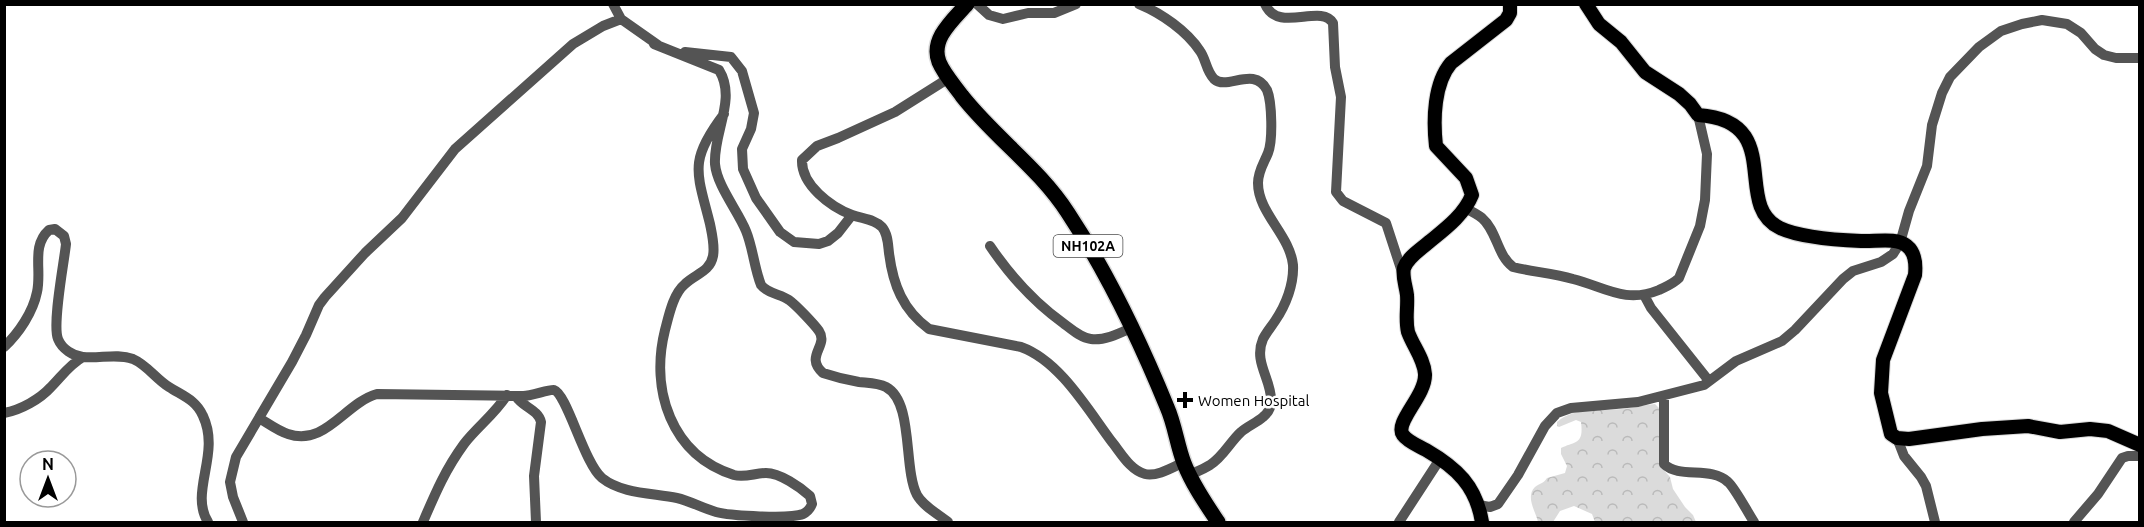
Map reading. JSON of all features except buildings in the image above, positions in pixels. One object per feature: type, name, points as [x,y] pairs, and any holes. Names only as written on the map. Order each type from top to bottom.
[{"type":"highway","name":"NH102A","points":[[967,4],[939,40],[936,49],[938,60],[949,78],[989,128],[1035,171],[1058,197],[1088,246],[1131,328],[1168,410],[1187,469],[1218,522]]},
{"type":"main road","points":[[1482,522],[1478,505],[1468,484],[1460,474],[1405,438],[1401,432],[1403,420],[1415,403],[1425,380],[1425,368],[1414,346],[1406,321],[1407,293],[1403,276],[1404,269],[1412,256],[1448,227],[1465,208],[1472,195],[1466,178],[1437,146],[1437,106],[1440,81],[1444,71],[1457,57],[1506,20],[1510,13],[1510,4]]},
{"type":"main road","points":[[1586,4],[1599,24],[1620,42],[1645,72],[1679,94],[1698,115],[1710,116],[1734,124],[1747,139],[1763,214],[1777,227],[1789,232],[1818,237],[1900,243],[1912,252],[1916,264],[1915,275],[1883,360],[1881,393],[1891,434],[1897,438],[1928,438],[1982,429],[2028,426],[2060,432],[2090,429],[2108,431],[2139,446]]},
{"type":"street","points":[[613,4],[621,19],[654,44],[719,70],[724,77],[726,87],[724,114],[715,149],[716,170],[747,232],[761,285],[789,300],[819,330],[822,342],[815,360],[823,373],[883,386],[894,393],[901,409],[908,442],[910,473],[915,489],[920,500],[948,522]]},
{"type":"street","points":[[977,4],[989,15],[1003,19],[1028,13],[1054,13],[1076,4]]},
{"type":"street","points":[[949,78],[895,112],[817,146],[802,160],[802,168],[807,179],[819,194],[841,210],[877,222],[885,230],[897,291],[916,320],[929,329],[1021,347],[1034,352],[1073,389],[1124,458],[1142,473],[1210,465],[1240,433],[1263,417],[1270,408],[1271,399],[1262,367],[1260,348],[1263,338],[1276,320],[1287,297],[1293,274],[1293,264],[1285,240],[1259,193],[1259,173],[1268,153],[1272,135],[1268,93],[1264,85],[1257,80],[1239,79],[1217,82],[1209,72],[1201,51],[1187,36],[1170,22],[1139,4]]},
{"type":"street","points":[[1265,4],[1273,15],[1296,18],[1324,15],[1333,23],[1335,67],[1341,97],[1336,192],[1343,201],[1386,223],[1403,276]]},
{"type":"street","points":[[243,522],[232,497],[231,471],[242,446],[306,335],[319,306],[365,253],[402,218],[455,148],[553,59],[603,26],[621,19]]},
{"type":"street","points":[[1478,505],[1490,507],[1498,504],[1518,475],[1545,426],[1557,413],[1571,408],[1638,402],[1704,385],[1736,361],[1782,341],[1853,271],[1881,262],[1893,254],[1900,243],[1927,166],[1932,125],[1942,93],[1950,77],[1979,46],[2001,32],[2042,20],[2067,24],[2081,33],[2095,49],[2104,55],[2116,58],[2139,58]]},
{"type":"street","points":[[654,44],[683,52],[732,57],[737,63],[754,113],[751,129],[741,149],[742,170],[756,198],[787,239],[810,245],[828,241],[838,233],[852,215]]},
{"type":"street","points":[[260,418],[289,434],[310,437],[319,433],[358,402],[377,394],[532,396],[551,389],[556,391],[563,400],[595,469],[602,478],[614,484],[676,498],[725,514],[792,516],[801,514],[810,508],[812,504],[810,496],[773,474],[740,476],[710,465],[678,435],[667,407],[662,376],[662,354],[668,318],[685,283],[704,271],[713,257],[711,232],[698,180],[698,163],[702,146],[724,114]]},
{"type":"street","points":[[1465,208],[1483,219],[1490,227],[1505,261],[1513,267],[1575,279],[1630,297],[1644,295],[1673,284],[1679,278],[1704,211],[1707,154],[1698,115]]},
{"type":"street","points":[[4,347],[24,323],[37,293],[40,241],[49,230],[60,231],[66,244],[56,322],[58,339],[63,348],[83,357],[132,359],[169,387],[194,401],[203,415],[208,433],[210,451],[202,487],[202,508],[208,522]]},
{"type":"street","points":[[990,246],[1022,289],[1048,312],[1078,333],[1092,340],[1131,328]]},
{"type":"street","points":[[1644,295],[1651,308],[1709,381]]},
{"type":"street","points":[[4,413],[20,408],[38,398],[49,390],[68,367],[83,357]]},
{"type":"street","points":[[423,522],[438,486],[468,440],[512,395]]},
{"type":"street","points":[[512,395],[540,417],[542,422],[534,476],[536,522]]},
{"type":"street","points":[[1664,396],[1664,464],[1674,470],[1698,472],[1728,481],[1754,522]]},
{"type":"street","points":[[1897,438],[1904,456],[1926,486],[1935,522]]},
{"type":"street","points":[[2074,522],[2098,494],[2122,458],[2139,456]]},
{"type":"street","points":[[1399,522],[1440,459]]},
{"type":"green space","points":[[1655,404],[1659,408],[1662,468],[1670,477],[1673,489],[1696,522],[1595,522],[1592,514],[1574,506],[1560,511],[1553,522],[1538,522],[1531,500],[1532,491],[1547,478],[1565,473],[1567,466],[1561,454],[1561,448],[1577,441],[1581,435],[1581,422],[1576,420],[1559,427],[1557,422],[1579,412]]},
{"type":"place","name":"Women Hospital","points":[[1185,400]]}]
